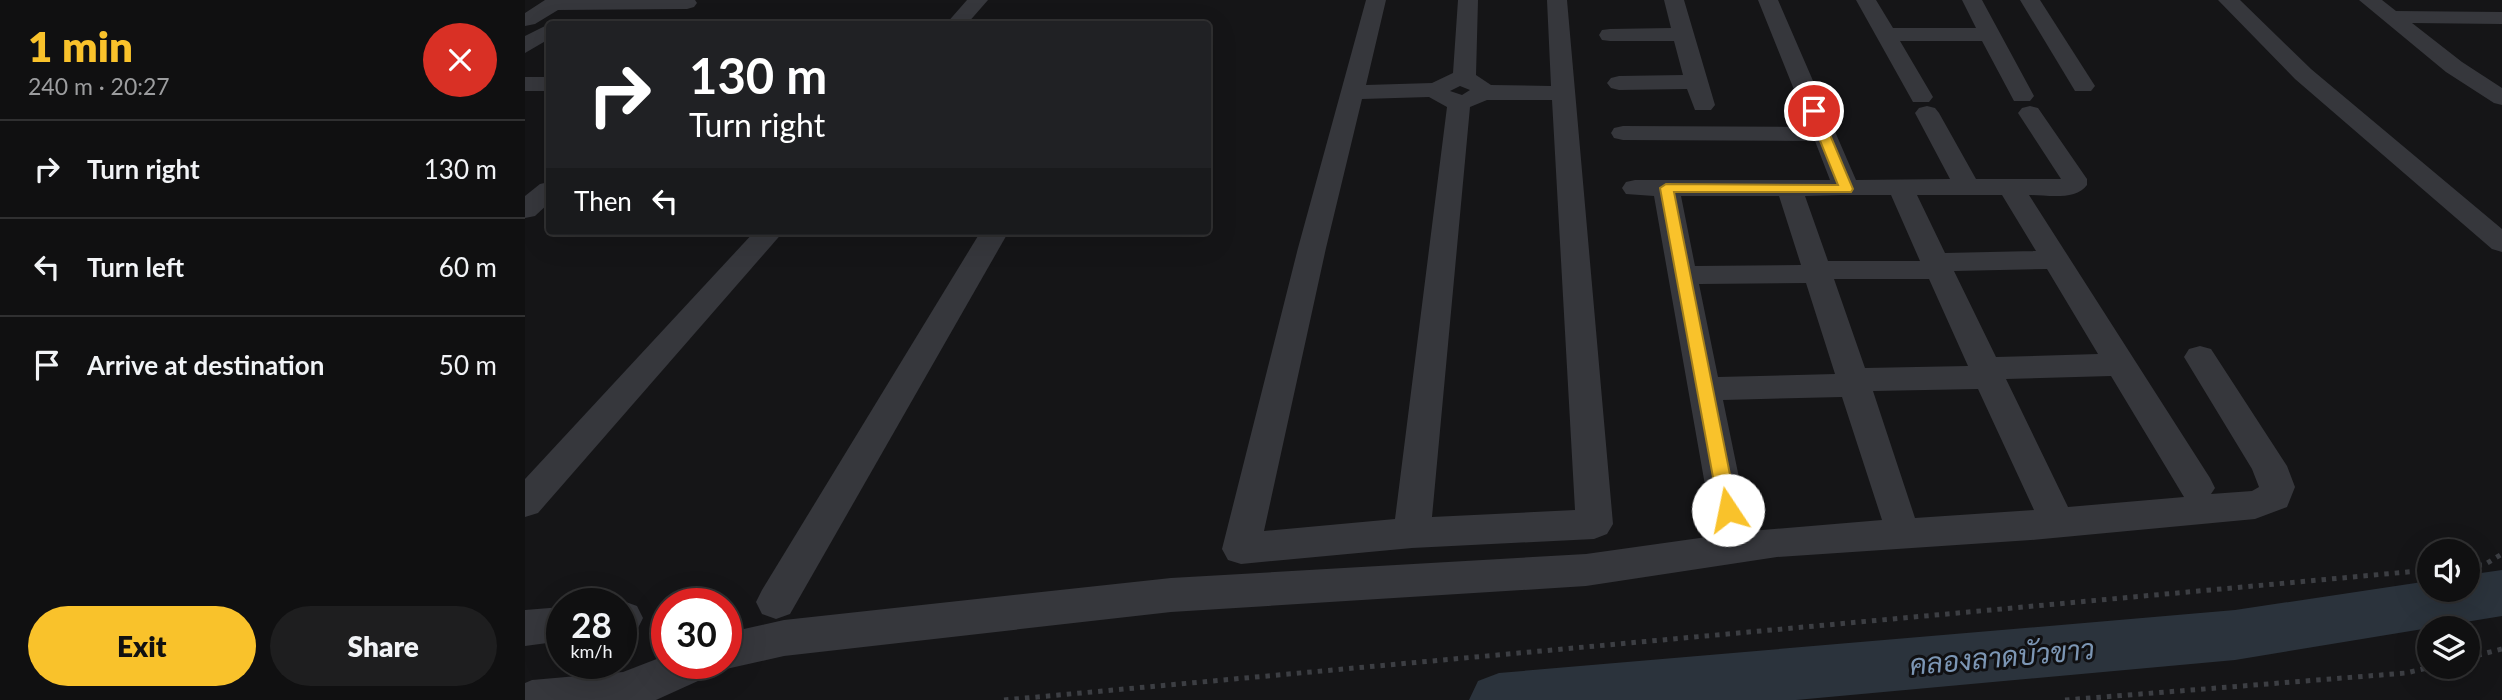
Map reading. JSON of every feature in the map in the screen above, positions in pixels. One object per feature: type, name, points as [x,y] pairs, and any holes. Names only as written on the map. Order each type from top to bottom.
[{"type":"street","points":[[958,21],[978,0]]},
{"type":"street","points":[[1376,0],[1312,248],[1241,549],[1412,533],[1594,524],[1557,0]]},
{"type":"street","points":[[1412,533],[1461,91],[1468,0]]},
{"type":"street","points":[[1674,0],[1703,105]]},
{"type":"street","points":[[1768,0],[1847,189]]},
{"type":"street","points":[[1866,0],[1968,188]]},
{"type":"street","points":[[1733,534],[1683,275],[1651,188],[2071,187],[2074,185],[2074,179],[2026,105],[1972,0]]},
{"type":"street","points":[[2030,0],[2083,86]]},
{"type":"street","points":[[2228,0],[2303,74],[2502,243]]},
{"type":"street","points":[[2369,0],[2502,99]]},
{"type":"street","points":[[562,21],[591,2]]},
{"type":"street","points":[[528,20],[553,4],[687,3]]},
{"type":"street","points":[[2392,17],[2502,18]]},
{"type":"street","points":[[525,46],[546,32]]},
{"type":"street","points":[[1610,35],[1683,34]]},
{"type":"street","points":[[1885,35],[1990,34]]},
{"type":"street","points":[[1619,83],[1695,82]]},
{"type":"street","points":[[525,84],[546,84]]},
{"type":"street","points":[[1354,92],[1563,93]]},
{"type":"street","points":[[1623,133],[1824,134]]},
{"type":"street","points":[[2011,188],[2197,488]]},
{"type":"street","points":[[1790,189],[1898,516]]},
{"type":"street","points":[[1901,189],[2050,506]]},
{"type":"street","points":[[525,211],[546,193]]},
{"type":"street","points":[[2468,216],[2502,213]]},
{"type":"street","points":[[525,503],[766,235]]},
{"type":"street","points":[[776,602],[993,235]]},
{"type":"street","points":[[1683,275],[1818,272],[2056,260]]},
{"type":"street","points":[[742,647],[785,638],[1171,595],[1586,570],[1777,542],[2031,525],[2255,505],[2274,496],[2277,486],[2269,466],[2200,357]]},
{"type":"street","points":[[1705,389],[1855,383],[2121,365]]},
{"type":"street","points":[[525,628],[546,626]]},
{"type":"street","points":[[532,700],[623,691],[659,679]]},
{"type":"path","points":[[2480,565],[2502,554]]},
{"type":"path","points":[[1005,700],[2417,571]]},
{"type":"path","points":[[2480,655],[2502,649]]},
{"type":"path","points":[[2065,700],[2417,670]]},
{"type":"waterway","name":"คลองลาดบัวขาว","points":[[1499,700],[2235,635],[2502,593]]},
{"type":"route","points":[[1728,510],[1666,188],[1847,189],[1814,111]]}]
